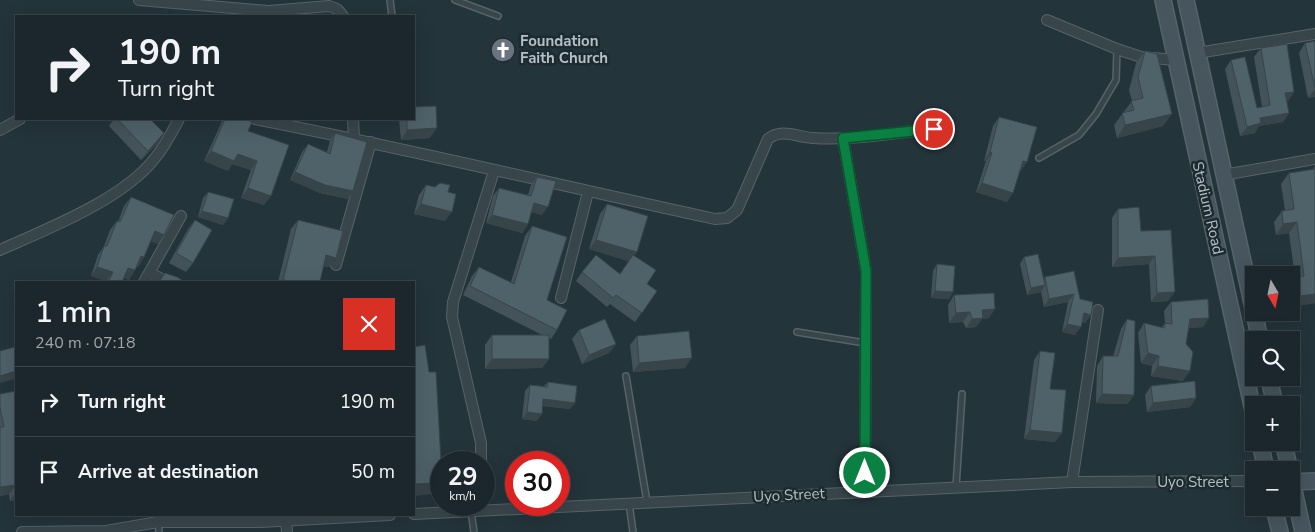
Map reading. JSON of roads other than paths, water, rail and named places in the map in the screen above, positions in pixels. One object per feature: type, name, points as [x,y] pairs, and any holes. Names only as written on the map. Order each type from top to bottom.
[{"type":"main road","name":"Stadium Road","points":[[1163,0],[1250,396]]},
{"type":"main road","name":"Stadium Road","points":[[1186,0],[1245,272]]},
{"type":"main road","points":[[1300,478],[1315,481]]},
{"type":"main road","points":[[1276,516],[1280,532]]},
{"type":"main road","points":[[1300,516],[1303,532]]},
{"type":"street","points":[[139,0],[269,11],[330,3],[343,15]]},
{"type":"street","points":[[1047,20],[1116,50],[1141,57],[1175,60]]},
{"type":"street","points":[[1197,54],[1315,34]]},
{"type":"street","points":[[0,130],[18,120]]},
{"type":"street","points":[[0,250],[66,221],[139,175],[155,159],[178,120]]},
{"type":"street","points":[[260,120],[354,138],[494,171],[715,219],[727,218],[737,210],[768,139],[774,134],[782,132],[814,138],[843,138],[934,129]]},
{"type":"street","points":[[353,120],[354,138]]},
{"type":"street","points":[[843,138],[866,271],[865,491]]},
{"type":"street","points":[[336,265],[372,142]]},
{"type":"street","points":[[1223,175],[1315,158]]},
{"type":"street","points":[[480,451],[474,410],[452,317],[453,302],[494,171]]},
{"type":"street","points":[[561,298],[588,192]]},
{"type":"street","points":[[163,281],[147,278],[181,216]]},
{"type":"street","points":[[1072,482],[1098,310]]},
{"type":"street","name":"Uyo Street","points":[[495,508],[1072,482],[1245,481]]},
{"type":"street","name":"Uyo Street","points":[[415,514],[430,513]]},
{"type":"street","points":[[22,532],[158,527],[260,518],[286,520],[369,516]]},
{"type":"street","points":[[286,520],[287,532]]},
{"type":"lane","points":[[390,0],[392,15]]},
{"type":"lane","points":[[455,0],[498,16]]},
{"type":"lane","points":[[1039,158],[1080,135],[1096,114],[1116,80],[1116,50]]},
{"type":"lane","points":[[797,332],[865,343]]},
{"type":"lane","points":[[626,376],[647,502]]},
{"type":"lane","points":[[956,487],[962,394]]},
{"type":"lane","points":[[629,503],[633,532]]},
{"type":"lane","points":[[472,516],[474,532]]},
{"type":"place","name":"Foundation Faith Church","points":[[503,50]]}]
